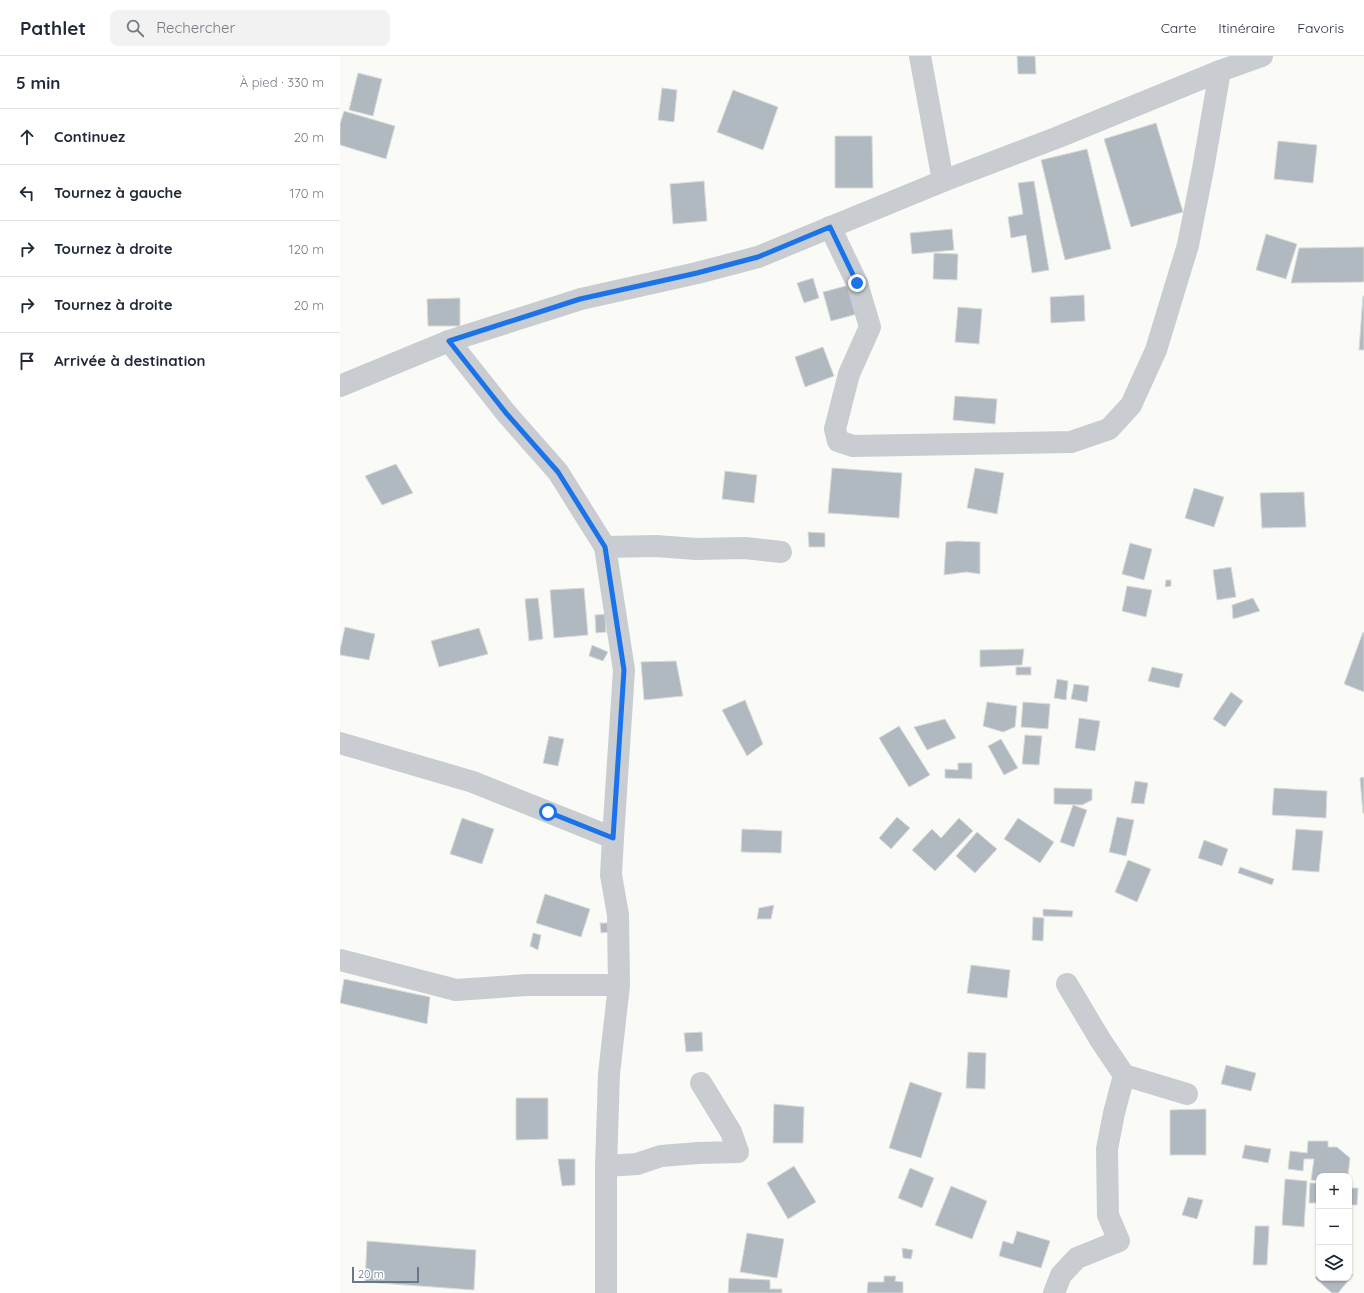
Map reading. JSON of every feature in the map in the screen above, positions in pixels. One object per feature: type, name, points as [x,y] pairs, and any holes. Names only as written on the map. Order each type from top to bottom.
[{"type":"street","points":[[920,56],[943,180]]},
{"type":"street","points":[[340,386],[449,341],[580,299],[697,273],[758,257],[943,180],[1056,138],[1220,71],[1262,56]]},
{"type":"street","points":[[830,227],[857,283],[870,327],[849,374],[835,428],[838,441],[852,446],[1071,442],[1109,429],[1132,405],[1156,350],[1188,245],[1220,71]]},
{"type":"street","points":[[449,341],[506,413],[558,472],[605,547],[624,670],[611,875],[618,915],[619,985],[609,1074],[606,1166],[606,1293]]},
{"type":"street","points":[[605,547],[656,546],[696,549],[744,548],[781,552]]},
{"type":"street","points":[[340,743],[473,782],[613,838]]},
{"type":"street","points":[[340,960],[456,990],[527,985],[619,985]]},
{"type":"street","points":[[1067,984],[1101,1041],[1124,1075],[1187,1094]]},
{"type":"street","points":[[1054,1293],[1062,1275],[1077,1258],[1119,1241],[1108,1215],[1107,1149],[1114,1113],[1124,1075]]},
{"type":"street","points":[[606,1166],[637,1164],[661,1156],[738,1152],[731,1132],[701,1083]]},
{"type":"building","points":[[1017,56],[1035,56],[1036,74],[1018,74]]},
{"type":"building","points":[[358,73],[382,79],[373,116],[349,110]]},
{"type":"building","points":[[662,88],[677,90],[674,122],[658,120]]},
{"type":"building","points":[[733,90],[778,107],[763,150],[717,132]]},
{"type":"building","points":[[344,111],[395,126],[386,159],[340,145],[340,124]]},
{"type":"building","points":[[1156,123],[1183,212],[1131,227],[1104,139]]},
{"type":"building","points":[[835,136],[872,136],[873,188],[835,188]]},
{"type":"building","points":[[1278,141],[1317,145],[1313,183],[1274,179]]},
{"type":"building","points":[[1087,149],[1111,249],[1065,260],[1041,160]]},
{"type":"building","points":[[704,181],[707,221],[673,224],[670,184]]},
{"type":"building","points":[[1034,181],[1049,270],[1032,273],[1026,235],[1011,238],[1008,217],[1023,214],[1018,183]]},
{"type":"building","points":[[952,229],[954,250],[912,254],[910,233]]},
{"type":"building","points":[[1266,234],[1297,244],[1286,279],[1256,270]]},
{"type":"building","points":[[1364,247],[1364,282],[1291,283],[1299,248]]},
{"type":"building","points":[[934,253],[958,254],[957,280],[933,279]]},
{"type":"building","points":[[813,278],[819,298],[804,303],[797,283]]},
{"type":"building","points":[[853,284],[861,313],[831,321],[823,292]]},
{"type":"building","points":[[1084,295],[1085,321],[1051,323],[1050,297]]},
{"type":"building","points":[[1363,296],[1364,350],[1359,350]]},
{"type":"building","points":[[460,298],[460,326],[428,326],[427,299]]},
{"type":"building","points":[[958,307],[982,309],[979,344],[955,342]]},
{"type":"building","points":[[823,347],[834,376],[805,387],[795,357]]},
{"type":"building","points":[[955,396],[997,399],[995,424],[953,420]]},
{"type":"building","points":[[396,464],[413,493],[382,505],[365,476]]},
{"type":"building","points":[[832,468],[902,473],[899,518],[828,513]]},
{"type":"building","points":[[975,468],[1004,473],[997,514],[967,508]]},
{"type":"building","points":[[725,471],[757,475],[754,503],[722,499]]},
{"type":"building","points":[[1194,488],[1224,497],[1214,527],[1185,518]]},
{"type":"building","points":[[1304,492],[1306,527],[1262,528],[1260,493]]},
{"type":"building","points":[[808,532],[825,533],[825,547],[809,547]]},
{"type":"building","points":[[946,542],[980,542],[980,574],[966,572],[944,575]]},
{"type":"building","points":[[1130,543],[1152,549],[1144,580],[1122,574]]},
{"type":"building","points":[[1231,567],[1236,597],[1217,600],[1213,570]]},
{"type":"building","points":[[1166,580],[1171,580],[1171,586],[1165,587]]},
{"type":"building","points":[[1127,586],[1152,590],[1146,617],[1122,611]]},
{"type":"building","points":[[584,588],[588,635],[554,638],[550,590]]},
{"type":"building","points":[[538,598],[543,639],[529,641],[525,599]]},
{"type":"building","points":[[1253,598],[1260,611],[1233,619],[1232,605]]},
{"type":"building","points":[[605,614],[606,632],[596,633],[595,615]]},
{"type":"building","points":[[345,627],[375,634],[369,660],[340,655]]},
{"type":"building","points":[[479,628],[488,654],[439,667],[431,641]]},
{"type":"building","points":[[1363,632],[1364,633],[1364,692],[1344,684]]},
{"type":"building","points":[[592,645],[608,652],[603,661],[589,656]]},
{"type":"building","points":[[1024,649],[1022,665],[980,667],[980,650]]},
{"type":"building","points":[[676,661],[683,696],[644,700],[641,662]]},
{"type":"building","points":[[1016,667],[1031,667],[1031,675],[1016,675]]},
{"type":"building","points":[[1152,667],[1183,674],[1179,688],[1148,681]]},
{"type":"building","points":[[1057,679],[1068,681],[1066,700],[1054,698]]},
{"type":"building","points":[[1074,684],[1089,686],[1087,702],[1071,699]]},
{"type":"building","points":[[1231,692],[1243,701],[1225,727],[1213,719]]},
{"type":"building","points":[[745,700],[763,744],[747,756],[722,710]]},
{"type":"building","points":[[987,702],[1017,706],[1015,727],[1003,732],[983,726]]},
{"type":"building","points":[[1023,702],[1050,704],[1048,729],[1021,727]]},
{"type":"building","points":[[1079,718],[1100,721],[1095,751],[1075,748]]},
{"type":"building","points":[[945,719],[956,738],[927,750],[914,727]]},
{"type":"building","points":[[899,726],[930,775],[909,787],[879,738]]},
{"type":"building","points":[[1025,735],[1042,736],[1039,765],[1022,764]]},
{"type":"building","points":[[549,736],[564,739],[558,766],[543,763]]},
{"type":"building","points":[[1001,739],[1018,768],[1004,775],[988,746]]},
{"type":"building","points":[[958,763],[972,763],[972,779],[945,778],[945,769],[958,770]]},
{"type":"building","points":[[1364,777],[1364,813],[1363,813],[1360,778]]},
{"type":"building","points":[[1135,781],[1148,783],[1144,804],[1131,803]]},
{"type":"building","points":[[1054,788],[1092,789],[1092,800],[1082,805],[1054,804]]},
{"type":"building","points":[[1274,788],[1327,791],[1326,818],[1272,815]]},
{"type":"building","points":[[1073,805],[1087,810],[1074,847],[1060,842]]},
{"type":"building","points":[[897,817],[910,828],[891,849],[879,838]]},
{"type":"building","points":[[1117,817],[1134,820],[1126,856],[1109,852]]},
{"type":"building","points":[[462,818],[494,829],[482,864],[450,854]]},
{"type":"building","points":[[959,818],[973,831],[935,871],[912,850],[932,829],[941,838]]},
{"type":"building","points":[[1018,818],[1054,842],[1040,863],[1004,839]]},
{"type":"building","points":[[742,829],[782,831],[781,853],[741,852]]},
{"type":"building","points":[[1296,829],[1323,831],[1319,872],[1292,870]]},
{"type":"building","points":[[977,832],[997,849],[975,873],[956,856]]},
{"type":"building","points":[[1204,840],[1228,849],[1222,866],[1198,858]]},
{"type":"building","points":[[1128,860],[1151,869],[1137,902],[1115,892]]},
{"type":"building","points":[[1240,867],[1274,879],[1272,885],[1238,873]]},
{"type":"building","points":[[545,894],[590,909],[581,937],[536,923]]},
{"type":"building","points":[[774,905],[771,919],[757,919],[759,908]]},
{"type":"building","points":[[1043,909],[1073,911],[1072,917],[1043,916]]},
{"type":"building","points":[[1033,917],[1044,918],[1043,941],[1032,940]]},
{"type":"building","points":[[600,923],[609,923],[610,932],[601,933]]},
{"type":"building","points":[[533,933],[541,935],[538,950],[530,946]]},
{"type":"building","points":[[971,965],[1010,970],[1007,998],[967,993]]},
{"type":"building","points":[[344,979],[430,997],[427,1024],[340,1003]]},
{"type":"building","points":[[702,1032],[703,1051],[686,1052],[684,1033]]},
{"type":"building","points":[[968,1052],[986,1053],[985,1089],[966,1088]]},
{"type":"building","points":[[1226,1065],[1256,1073],[1251,1091],[1221,1084]]},
{"type":"building","points":[[910,1082],[942,1093],[921,1158],[889,1148]]},
{"type":"building","points":[[516,1098],[548,1098],[548,1139],[516,1140]]},
{"type":"building","points":[[774,1104],[804,1107],[803,1143],[773,1143]]},
{"type":"building","points":[[1206,1109],[1206,1155],[1170,1155],[1170,1110]]},
{"type":"building","points":[[1308,1141],[1328,1141],[1328,1147],[1337,1147],[1350,1158],[1348,1173],[1316,1173],[1316,1181],[1311,1180],[1314,1159],[1304,1159],[1303,1171],[1288,1169],[1290,1151],[1307,1153]]},
{"type":"building","points":[[1245,1145],[1271,1149],[1268,1163],[1242,1158]]},
{"type":"building","points":[[558,1159],[575,1159],[575,1185],[562,1186]]},
{"type":"building","points":[[794,1166],[816,1202],[788,1219],[767,1183]]},
{"type":"building","points":[[910,1168],[934,1178],[922,1208],[898,1198]]},
{"type":"building","points":[[1285,1179],[1307,1181],[1304,1227],[1282,1225]]},
{"type":"building","points":[[1310,1183],[1316,1183],[1316,1203],[1309,1203]]},
{"type":"building","points":[[951,1186],[987,1201],[972,1239],[935,1225]]},
{"type":"building","points":[[1352,1188],[1358,1188],[1357,1205],[1352,1205]]},
{"type":"building","points":[[1188,1197],[1203,1200],[1197,1219],[1182,1215]]},
{"type":"building","points":[[1255,1226],[1269,1226],[1267,1265],[1253,1265]]},
{"type":"building","points":[[1017,1231],[1050,1241],[1041,1268],[999,1256],[1003,1241],[1013,1244]]},
{"type":"building","points":[[747,1233],[784,1239],[777,1278],[740,1272]]},
{"type":"building","points":[[367,1241],[476,1250],[474,1290],[365,1282]]},
{"type":"building","points":[[902,1248],[913,1250],[911,1259],[903,1258]]},
{"type":"building","points":[[884,1276],[896,1276],[895,1281],[903,1282],[903,1293],[867,1293],[868,1282],[884,1282]]},
{"type":"building","points":[[729,1278],[770,1280],[770,1289],[782,1289],[782,1293],[728,1293]]},
{"type":"building","points":[[1318,1281],[1348,1281],[1338,1293],[1332,1293]]},
{"type":"route","points":[[548,812],[613,838],[616,773],[624,670],[605,547],[558,472],[506,413],[449,341],[580,299],[697,273],[758,257],[830,227],[857,283]]}]
